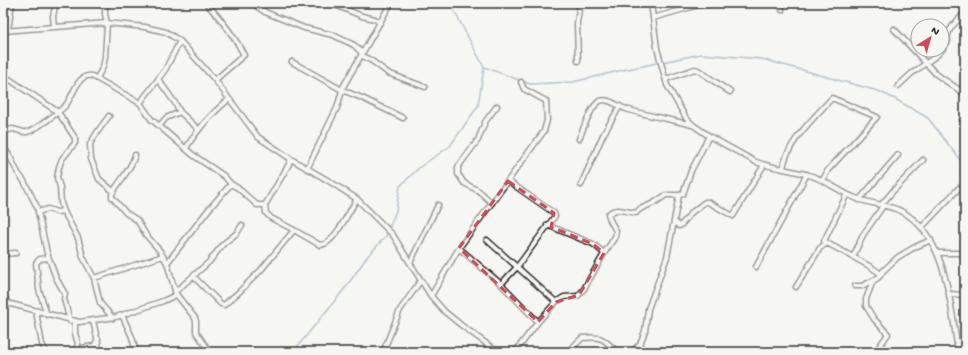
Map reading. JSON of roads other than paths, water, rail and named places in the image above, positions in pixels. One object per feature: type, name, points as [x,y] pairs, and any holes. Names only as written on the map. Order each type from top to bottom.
[{"type":"street","points":[[8,30],[12,3]]},
{"type":"street","points":[[54,27],[53,19],[56,3]]},
{"type":"street","points":[[97,78],[104,61],[107,23],[105,14],[106,3]]},
{"type":"street","points":[[206,3],[220,17],[231,32],[244,55],[215,80]]},
{"type":"street","points":[[252,3],[266,12],[304,28],[333,35],[357,48],[362,54],[388,73],[425,87]]},
{"type":"street","points":[[330,3],[362,16],[375,19],[380,23]]},
{"type":"street","points":[[307,169],[337,108],[342,90],[391,3]]},
{"type":"street","points":[[578,61],[578,23],[580,3]]},
{"type":"street","points":[[651,3],[657,48],[666,80],[672,95],[686,118],[693,125],[737,152],[764,165],[807,174],[823,180],[859,200],[902,212],[922,227],[931,240],[937,253],[949,294],[954,318],[958,352]]},
{"type":"street","points":[[653,18],[695,4],[715,3]]},
{"type":"street","points":[[781,3],[782,10]]},
{"type":"street","points":[[950,31],[965,13]]},
{"type":"street","points":[[3,31],[107,23],[145,27],[166,32],[180,41],[215,80],[258,138],[357,199],[393,235],[431,296],[444,312],[498,352]]},
{"type":"street","points":[[894,29],[922,57],[926,64],[936,74],[965,94]]},
{"type":"street","points":[[140,102],[165,70],[180,41]]},
{"type":"street","points":[[898,86],[934,58]]},
{"type":"street","points":[[292,62],[342,90],[403,118]]},
{"type":"street","points":[[666,80],[695,69],[730,92]]},
{"type":"street","points":[[3,74],[58,112],[76,138],[75,143],[62,159],[59,167],[57,178],[60,187],[61,203],[76,235],[83,257],[94,278],[100,303],[113,318]]},
{"type":"street","points":[[3,132],[12,129],[26,133],[34,129],[67,104],[75,88],[82,79],[89,75],[140,102],[151,119],[193,155],[224,176],[231,184],[238,188],[257,205],[265,205]]},
{"type":"street","points":[[158,79],[180,112],[198,129]]},
{"type":"street","points":[[431,296],[459,248],[544,131],[547,120],[546,101],[524,89],[521,82]]},
{"type":"street","points":[[783,169],[784,162],[792,146],[832,98],[877,117],[828,170],[823,180]]},
{"type":"street","points":[[186,148],[198,129],[210,115],[229,99]]},
{"type":"street","points":[[579,139],[594,106],[598,102],[608,100],[646,115],[693,125]]},
{"type":"street","points":[[492,203],[479,191],[464,183],[458,174],[458,167],[478,140],[485,122],[497,106]]},
{"type":"street","points":[[581,185],[603,135],[620,106]]},
{"type":"street","points":[[160,126],[166,118],[180,112]]},
{"type":"street","points":[[109,116],[90,144],[91,159],[99,179],[113,191]]},
{"type":"street","points":[[962,120],[965,116]]},
{"type":"street","points":[[516,352],[538,322],[556,302],[564,297],[579,295],[615,237],[616,231],[608,214],[616,209],[636,213],[640,208],[654,203],[666,194],[683,194],[691,171],[709,136]]},
{"type":"street","points":[[3,146],[24,181],[37,207],[48,258],[56,278],[65,294],[64,299],[73,321],[78,344],[75,352]]},
{"type":"street","points":[[134,155],[133,162],[113,191],[112,197],[126,213],[137,220],[146,235],[163,256],[167,263],[176,293],[195,318],[198,334],[210,352]]},
{"type":"street","points":[[859,200],[898,155]]},
{"type":"street","points":[[291,159],[265,205],[268,216],[320,245],[327,244],[334,237],[357,199]]},
{"type":"street","points":[[853,257],[867,228],[882,206],[893,191],[923,160]]},
{"type":"street","points":[[675,222],[679,226],[681,225],[692,212],[705,202],[708,202],[733,216],[748,189],[764,165]]},
{"type":"street","points":[[756,267],[807,174]]},
{"type":"street","points":[[501,284],[517,267],[555,216],[554,213],[508,181]]},
{"type":"street","points":[[167,263],[209,209],[231,184]]},
{"type":"street","points":[[922,227],[959,188]]},
{"type":"street","points":[[826,243],[824,241],[825,238],[847,194]]},
{"type":"street","points":[[632,352],[640,344],[643,336],[648,309],[666,261],[675,222],[679,195]]},
{"type":"street","points":[[410,264],[438,205]]},
{"type":"street","points":[[38,212],[48,208],[57,212],[64,211]]},
{"type":"street","points":[[3,305],[9,304],[73,321],[93,321],[122,315],[163,301],[176,293],[209,262],[223,244],[237,233],[242,224]]},
{"type":"street","points":[[547,225],[593,244],[604,253]]},
{"type":"street","points":[[193,276],[221,304],[224,305],[230,301],[261,270],[294,230]]},
{"type":"street","points":[[487,240],[556,302]]},
{"type":"street","points":[[855,286],[862,286],[873,281],[888,266],[907,251],[931,240]]},
{"type":"street","points":[[826,243],[872,267],[881,274]]},
{"type":"street","points":[[796,287],[820,248],[826,243]]},
{"type":"street","points":[[459,248],[501,284],[538,322]]},
{"type":"street","points":[[3,254],[16,253]]},
{"type":"street","points":[[937,253],[965,253]]},
{"type":"street","points":[[94,278],[163,256]]},
{"type":"street","points":[[47,315],[39,290],[36,263],[40,258],[48,258]]},
{"type":"street","points":[[383,352],[400,310],[421,280]]},
{"type":"street","points":[[873,281],[866,299],[866,306],[874,319],[888,334],[879,347],[881,352]]},
{"type":"street","points":[[949,294],[965,295]]},
{"type":"street","points":[[3,296],[9,304]]},
{"type":"street","points":[[36,312],[42,344],[46,352]]},
{"type":"street","points":[[122,315],[132,337],[136,352]]},
{"type":"street","points":[[93,321],[98,339],[99,352]]},
{"type":"street","points":[[568,352],[582,338],[590,337],[604,338],[617,352],[626,352]]},
{"type":"street","points":[[75,352],[82,348],[94,346],[98,339]]},
{"type":"waterway","points":[[450,3],[484,67],[530,84],[573,82],[701,54],[762,59],[878,91],[895,99],[928,118],[965,166]]},
{"type":"waterway","points":[[293,352],[346,287],[367,257],[386,236],[396,211],[400,186],[420,167],[450,146],[478,106],[484,67]]}]
